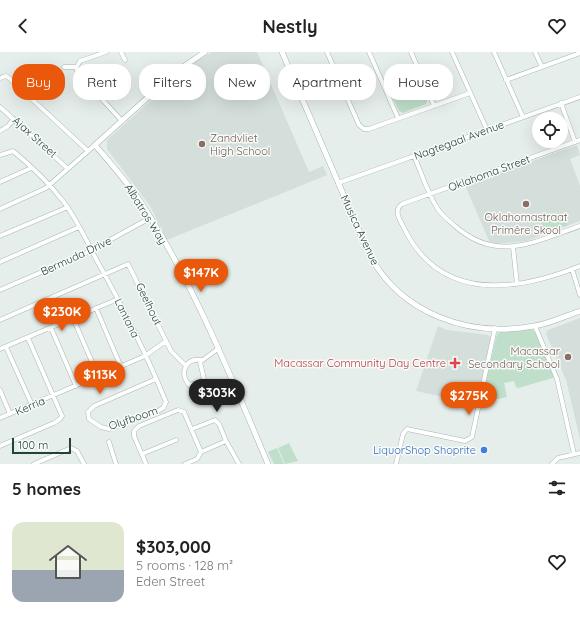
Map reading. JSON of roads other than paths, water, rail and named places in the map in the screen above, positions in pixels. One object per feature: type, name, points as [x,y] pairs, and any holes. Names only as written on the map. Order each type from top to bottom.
[{"type":"street","points":[[78,64],[80,61],[106,52]]},
{"type":"street","points":[[121,52],[125,60]]},
{"type":"street","points":[[0,209],[50,186],[173,74],[204,52]]},
{"type":"street","name":"Musica Avenue","points":[[282,52],[287,64]]},
{"type":"street","points":[[327,52],[332,64]]},
{"type":"street","points":[[369,52],[398,118]]},
{"type":"street","points":[[411,52],[434,106]]},
{"type":"street","points":[[452,52],[487,130]]},
{"type":"street","points":[[494,52],[523,117]]},
{"type":"street","points":[[535,52],[542,67]]},
{"type":"street","points":[[506,80],[579,53]]},
{"type":"street","points":[[0,78],[6,76],[88,151]]},
{"type":"street","points":[[348,100],[359,125],[362,128],[369,129],[470,93]]},
{"type":"street","name":"Nagtegaal Avenue","points":[[338,183],[580,97]]},
{"type":"street","points":[[103,100],[122,121]]},
{"type":"street","name":"Musica Avenue","points":[[302,100],[373,261],[388,283],[402,296],[418,308],[442,319],[495,328],[535,326],[580,311]]},
{"type":"street","points":[[561,103],[575,142]]},
{"type":"street","name":"Ajax Street","points":[[0,107],[68,169]]},
{"type":"street","points":[[0,131],[8,126],[14,119]]},
{"type":"street","name":"Oklahoma Street","points":[[517,284],[504,286],[463,282],[432,265],[426,260],[405,231],[398,215],[399,207],[402,204],[580,140]]},
{"type":"street","name":"Albatros Way","points":[[95,145],[131,188],[150,218],[219,348],[268,464]]},
{"type":"street","name":"Lantana","points":[[0,155],[12,152],[50,186],[68,207],[118,299],[156,379],[166,405]]},
{"type":"street","points":[[414,156],[438,210],[464,234],[492,246],[513,247],[530,243],[580,226]]},
{"type":"street","points":[[0,182],[31,168]]},
{"type":"street","points":[[0,236],[68,207]]},
{"type":"street","name":"Bermuda Drive","points":[[0,290],[91,250],[150,218]]},
{"type":"street","points":[[0,262],[79,227]]},
{"type":"street","points":[[513,247],[517,284],[538,281],[580,266]]},
{"type":"street","name":"Geelhout","points":[[105,275],[124,264],[130,265],[166,341],[175,356],[185,365]]},
{"type":"street","points":[[572,270],[580,295]]},
{"type":"street","points":[[0,320],[105,275]]},
{"type":"street","points":[[0,349],[118,299]]},
{"type":"street","points":[[96,308],[121,367]]},
{"type":"street","points":[[73,318],[98,376]]},
{"type":"street","points":[[535,326],[557,379],[574,454]]},
{"type":"street","points":[[51,328],[76,386]]},
{"type":"street","points":[[396,464],[402,434],[405,430],[409,429],[465,441],[470,439],[473,433],[495,328]]},
{"type":"street","points":[[0,446],[61,418],[61,411],[28,338]]},
{"type":"street","name":"Kerria","points":[[0,418],[145,356],[166,341]]},
{"type":"street","points":[[6,347],[32,405]]},
{"type":"street","points":[[201,360],[200,364],[204,379],[192,385],[187,384],[184,368],[185,365],[193,360],[201,360],[219,348]]},
{"type":"street","name":"Olyfboom","points":[[156,379],[94,406],[87,415],[89,419],[97,425],[109,429],[158,411],[166,405]]},
{"type":"street","points":[[0,390],[10,414]]},
{"type":"street","points":[[146,464],[134,433],[139,426],[180,410],[184,412],[201,452]]},
{"type":"street","points":[[192,429],[215,420],[219,424],[226,441],[239,464]]},
{"type":"street","points":[[142,454],[176,440]]},
{"type":"street","points":[[185,464],[198,458],[201,452],[226,441]]},
{"type":"street","points":[[109,442],[111,458],[116,464]]},
{"type":"street","points":[[34,464],[73,448],[78,452],[84,464]]},
{"type":"street","points":[[552,464],[558,458],[580,453]]},
{"type":"street","points":[[48,458],[50,464]]},
{"type":"place","name":"Zandvliet High School","points":[[202,144]]},
{"type":"place","name":"Oklahomastraat Primêre Skool","points":[[526,204]]},
{"type":"place","name":"Macassar Secondary School","points":[[568,357]]},
{"type":"place","name":"Macassar Community Day Centre","points":[[455,363]]},
{"type":"place","name":"LiquorShop Shoprite","points":[[484,450]]}]
